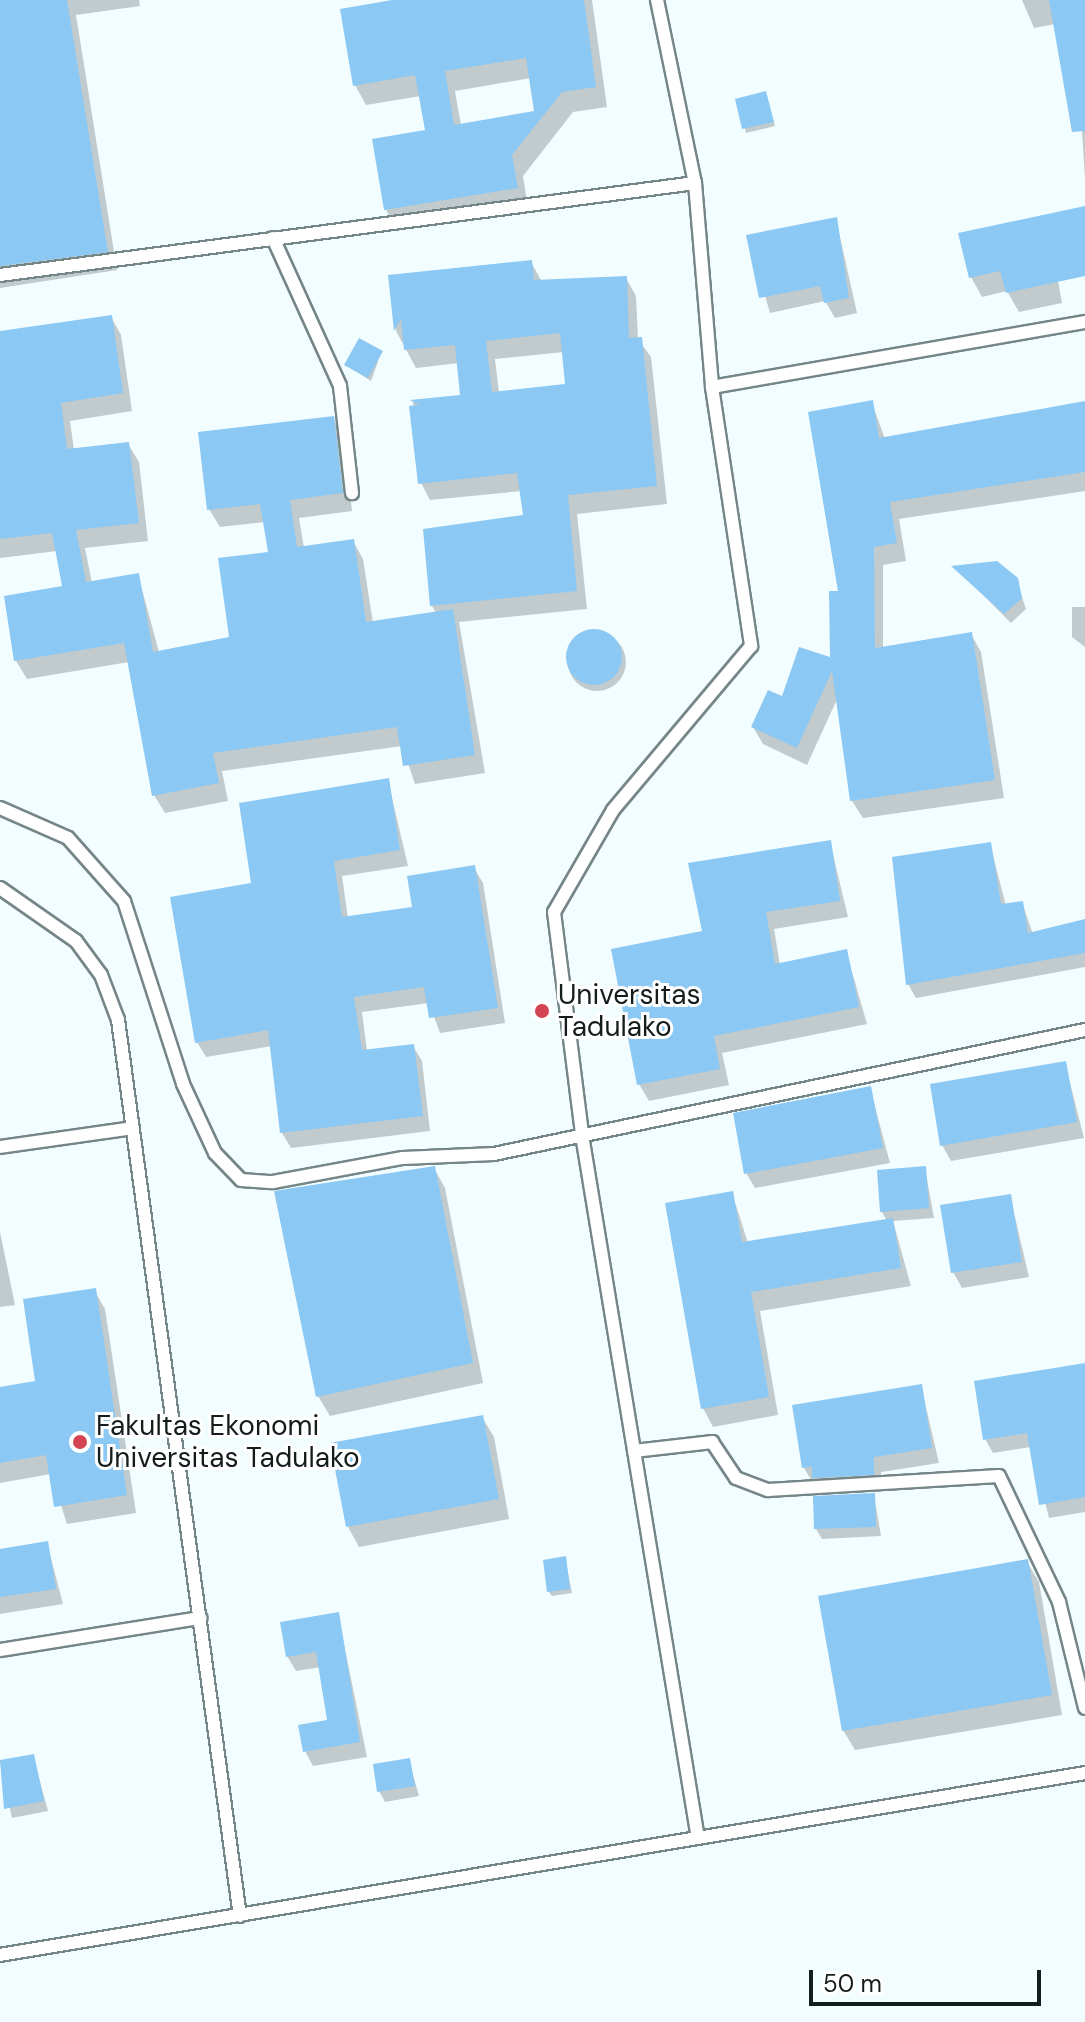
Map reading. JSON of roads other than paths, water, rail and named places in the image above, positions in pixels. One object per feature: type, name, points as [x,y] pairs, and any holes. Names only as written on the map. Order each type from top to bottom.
[{"type":"lane","points":[[657,0],[695,183],[712,387],[751,646],[613,810],[554,912],[582,1135],[697,1833]]},
{"type":"lane","points":[[0,275],[695,183]]},
{"type":"lane","points":[[273,238],[340,386],[352,493]]},
{"type":"lane","points":[[712,387],[1085,322]]},
{"type":"lane","points":[[0,808],[68,838],[124,901],[183,1084],[215,1153],[241,1180],[273,1182],[403,1158],[494,1154],[1085,1030]]},
{"type":"lane","points":[[0,888],[76,941],[101,975],[118,1020],[240,1916]]},
{"type":"lane","points":[[0,1147],[133,1128]]},
{"type":"lane","points":[[634,1451],[712,1442],[736,1478],[768,1490],[999,1476],[1059,1602],[1085,1708]]},
{"type":"lane","points":[[0,1650],[200,1618]]},
{"type":"lane","points":[[0,1955],[240,1916],[697,1833],[1085,1773]]},
{"type":"place","name":"Universitas Tadulako","points":[[542,1011]]},
{"type":"place","name":"Fakultas Ekonomi Universitas Tadulako","points":[[80,1442]]}]
